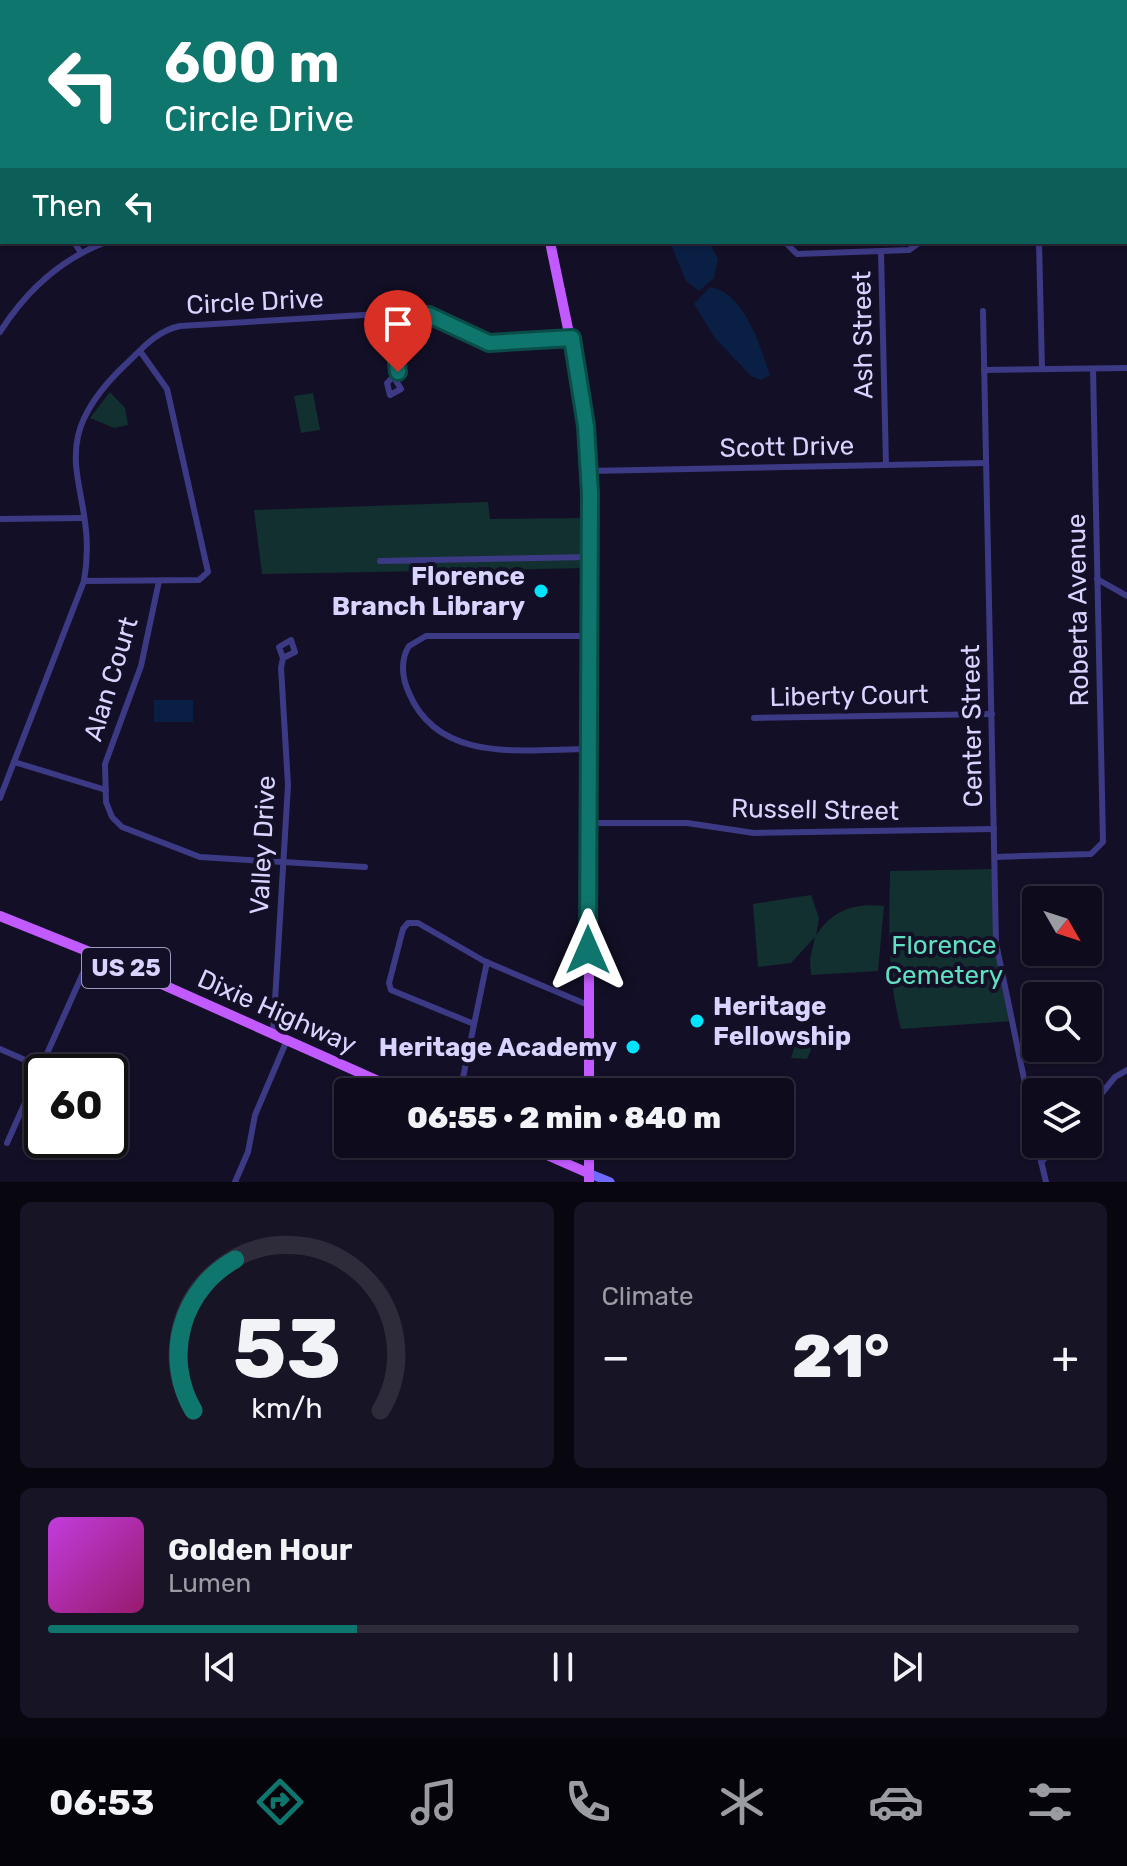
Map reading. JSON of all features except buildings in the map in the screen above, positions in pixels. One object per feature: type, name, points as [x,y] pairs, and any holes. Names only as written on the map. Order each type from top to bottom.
[{"type":"main road","points":[[550,244],[582,396],[589,471],[589,1078]]},
{"type":"main road","name":"Dixie Highway","points":[[0,916],[92,953],[372,1078]]},
{"type":"main road","points":[[550,1158],[588,1177]]},
{"type":"street","points":[[75,244],[81,253]]},
{"type":"street","points":[[0,332],[42,280],[81,253],[101,244]]},
{"type":"street","points":[[786,244],[790,251],[797,254],[909,250],[917,244]]},
{"type":"street","points":[[1039,244],[1042,369]]},
{"type":"street","name":"Ash Street","points":[[881,252],[886,465]]},
{"type":"street","name":"Center Street","points":[[983,311],[996,943],[1024,1078]]},
{"type":"street","points":[[392,315],[398,372],[395,379]]},
{"type":"street","name":"Circle Drive","points":[[0,798],[84,581],[86,557],[75,455],[80,422],[96,395],[163,331],[180,326],[429,315],[489,343],[572,338]]},
{"type":"street","points":[[84,581],[199,580],[206,576],[208,568],[167,389],[140,351]]},
{"type":"street","points":[[984,370],[1127,368]]},
{"type":"street","name":"Roberta Avenue","points":[[995,857],[1091,854],[1099,850],[1103,842],[1093,369]]},
{"type":"street","name":"Scott Drive","points":[[589,471],[986,463]]},
{"type":"street","points":[[0,519],[82,518]]},
{"type":"street","points":[[380,561],[590,557]]},
{"type":"street","points":[[1097,579],[1127,596]]},
{"type":"street","name":"Alan Court","points":[[106,790],[107,756],[141,666],[159,581]]},
{"type":"street","points":[[589,749],[485,748],[452,740],[432,726],[416,707],[406,686],[403,666],[409,646],[426,636],[590,636]]},
{"type":"street","name":"Valley Drive","points":[[273,1034],[288,785],[283,658]]},
{"type":"street","name":"Liberty Court","points":[[754,718],[992,714]]},
{"type":"street","points":[[14,762],[106,790],[109,813],[128,829],[200,857],[365,867]]},
{"type":"street","name":"Russell Street","points":[[589,823],[687,823],[754,833],[994,829]]},
{"type":"street","points":[[474,1024],[391,990],[389,983],[403,929],[408,923],[418,923],[487,962],[588,1005]]},
{"type":"street","points":[[47,1054],[92,953]]},
{"type":"street","points":[[463,1078],[487,962]]},
{"type":"street","points":[[235,1182],[247,1154],[255,1115],[287,1040]]},
{"type":"street","points":[[0,1049],[24,1060]]},
{"type":"street","points":[[1102,1093],[1115,1077],[1127,1070]]},
{"type":"street","points":[[7,1143],[24,1105]]},
{"type":"street","points":[[1040,1158],[1046,1182]]},
{"type":"street","points":[[1041,1162],[1045,1158]]},
{"type":"street","points":[[588,1177],[610,1182]]},
{"type":"green space","points":[[110,392],[125,408],[128,425],[114,428],[90,418]]},
{"type":"green space","points":[[313,393],[320,430],[301,433],[294,396]]},
{"type":"green space","points":[[488,502],[490,519],[590,518],[590,568],[262,574],[254,510]]},
{"type":"green space","name":"Florence Cemetery","points":[[995,869],[996,943],[1012,1021],[901,1029],[891,970],[890,871]]},
{"type":"green space","points":[[811,895],[819,918],[816,936],[829,920],[845,910],[884,906],[878,971],[811,975],[810,959],[815,937],[791,963],[758,967],[753,904]]},
{"type":"green space","points":[[820,1033],[825,1038],[824,1045],[813,1045],[807,1059],[791,1058],[798,1035]]},
{"type":"water","points":[[671,244],[710,244],[718,259],[714,278],[699,291],[686,281]]},
{"type":"water","points":[[710,287],[722,291],[742,310],[756,336],[770,375],[761,380],[751,376],[715,338],[694,304]]},
{"type":"water","points":[[154,700],[193,700],[193,722],[154,722]]},
{"type":"place","name":"Florence Branch Library","points":[[541,591]]},
{"type":"place","name":"Heritage Fellowship","points":[[697,1021]]},
{"type":"place","name":"Heritage Academy","points":[[633,1047]]},
{"type":"route","points":[[398,372],[392,315],[414,312],[429,315],[489,343],[572,338],[586,426],[590,493],[588,950]]}]
